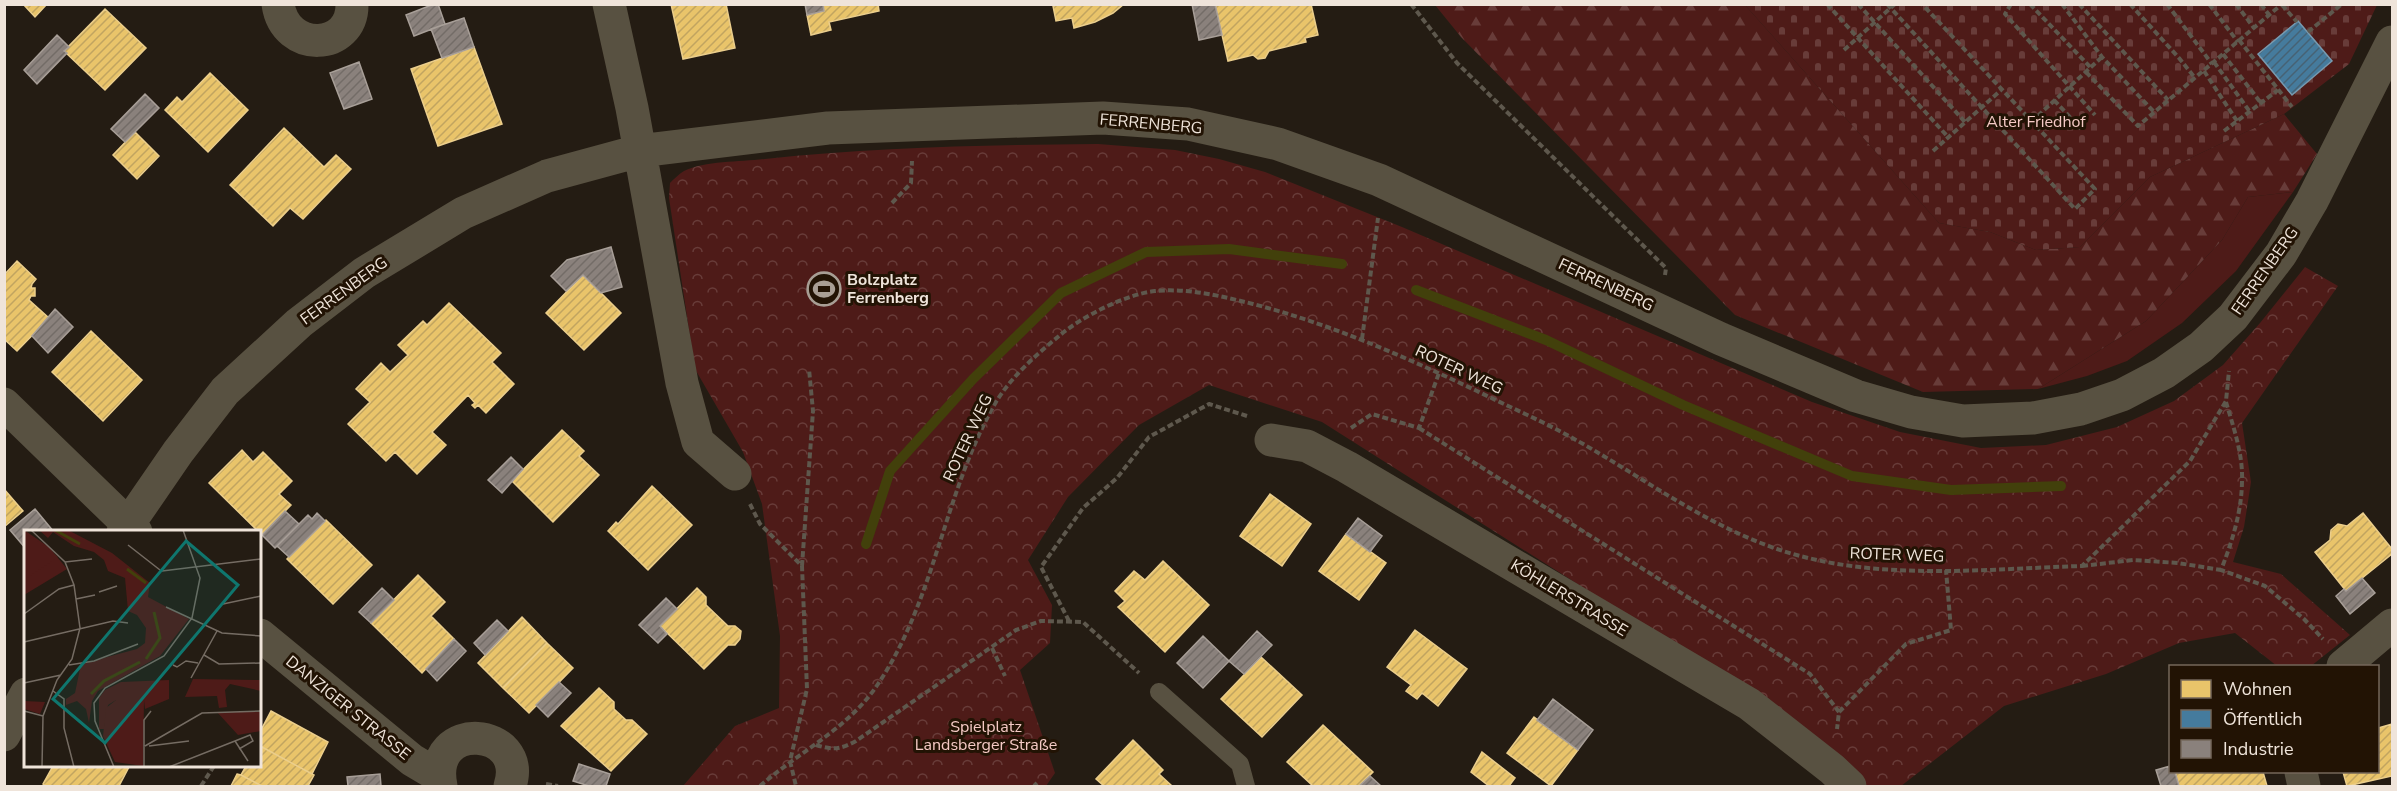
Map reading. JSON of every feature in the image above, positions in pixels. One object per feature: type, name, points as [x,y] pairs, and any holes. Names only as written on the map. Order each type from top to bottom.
[{"type":"street","points":[[278,4],[280,17],[291,32],[307,40],[320,41],[331,38],[341,31],[349,21],[352,4]]},
{"type":"street","points":[[609,4],[632,108],[682,383],[698,442],[735,474]]},
{"type":"street","name":"FERRENBERG","points":[[129,529],[178,452],[225,391],[299,323],[364,273],[463,213],[547,176],[639,151],[828,128],[1103,118],[1188,124],[1278,144],[1379,180],[1721,339],[1856,396],[1911,412],[1963,421],[2033,418],[2081,409],[2122,395],[2173,366],[2201,346],[2233,316],[2281,254],[2312,201],[2392,42]]},
{"type":"street","points":[[4,404],[129,529]]},
{"type":"street","name":"KÖHLERSTRASSE","points":[[1271,440],[1307,446],[1347,467],[1749,704],[1841,778]]},
{"type":"street","points":[[2344,665],[2392,625]]},
{"type":"street","name":"DANZIGER STRASSE","points":[[261,636],[440,781]]},
{"type":"street","points":[[4,735],[24,698]]},
{"type":"street","name":"DANZIGER STRASSE","points":[[440,781],[440,765],[445,753],[464,739],[476,737],[494,742],[507,755],[512,766],[513,778],[510,786]]},
{"type":"lane","points":[[1159,692],[1240,764],[1246,786]]},
{"type":"path","points":[[1411,4],[1457,63],[1666,268]]},
{"type":"path","points":[[1827,4],[1948,137]]},
{"type":"path","points":[[1858,4],[1965,122]]},
{"type":"path","points":[[1887,4],[2075,208],[2095,189],[1922,4]]},
{"type":"path","points":[[1844,50],[1896,4]]},
{"type":"path","points":[[2011,4],[2005,14],[2095,115]]},
{"type":"path","points":[[2030,4],[2091,68]]},
{"type":"path","points":[[2062,4],[2102,57],[2155,112]]},
{"type":"path","points":[[2079,4],[2168,100]]},
{"type":"path","points":[[2130,4],[2180,58],[2195,78]]},
{"type":"path","points":[[2167,4],[2250,112]]},
{"type":"path","points":[[2209,4],[2292,107]]},
{"type":"path","points":[[2236,4],[2254,28]]},
{"type":"path","points":[[2261,4],[2269,15]]},
{"type":"path","points":[[2308,32],[2342,4]]},
{"type":"path","points":[[2086,72],[2138,126],[2282,5],[2296,22]]},
{"type":"path","points":[[2223,54],[2261,103]]},
{"type":"path","points":[[2031,122],[2102,57]]},
{"type":"path","points":[[2204,71],[2237,121]]},
{"type":"path","points":[[1933,151],[2001,90]]},
{"type":"path","points":[[2224,131],[2278,90]]},
{"type":"path","points":[[2054,100],[2081,129]]},
{"type":"path","points":[[892,203],[911,183],[914,124]]},
{"type":"path","points":[[1362,339],[1379,213],[1379,180]]},
{"type":"path","name":"ROTER WEG","points":[[760,786],[790,761],[815,745],[863,704],[879,683],[903,641],[925,589],[965,466],[998,399],[1018,375],[1060,335],[1089,314],[1152,291],[1193,291],[1225,297],[1302,318],[1362,339],[1567,435],[1707,518],[1734,532],[1777,549],[1828,564],[1883,569],[2082,566],[2133,560],[2178,563],[2221,570],[2265,586],[2304,619],[2344,665]]},
{"type":"path","points":[[796,786],[790,761],[807,689],[802,566],[813,411],[809,369]]},
{"type":"path","points":[[2221,570],[2238,515],[2242,478],[2235,434],[2226,401],[2229,369]]},
{"type":"path","points":[[1419,428],[1438,373]]},
{"type":"path","points":[[2082,566],[2190,461],[2226,401]]},
{"type":"path","points":[[1069,621],[1041,567],[1083,508],[1117,478],[1149,437],[1209,404],[1252,418],[1271,440]]},
{"type":"path","points":[[1347,467],[1350,429],[1372,414],[1419,428],[1810,674],[1839,712],[1841,778]]},
{"type":"path","points":[[735,474],[760,524],[802,566]]},
{"type":"path","points":[[1839,712],[1906,644],[1952,630],[1946,569]]},
{"type":"path","points":[[815,745],[829,749],[842,749],[1016,630],[1041,621],[1083,621],[1159,692]]},
{"type":"path","points":[[992,648],[1005,676]]},
{"type":"path","points":[[201,786],[213,767]]},
{"type":"green space","points":[[1435,5],[1745,5],[1939,223],[1990,232],[2036,250],[2080,247],[2150,177],[2284,114],[2317,154],[2293,192],[2248,197],[2222,240],[2146,321],[2038,389],[1923,392],[1735,315],[1461,37]]},
{"type":"green space","name":"Alter Friedhof","points":[[1745,5],[2377,5],[2349,64],[2284,114],[2150,177],[2080,247],[2036,250],[1990,232],[1939,223]]},
{"type":"green space","name":"Spielplatz Landsberger Straße","points":[[1098,144],[1175,150],[1265,172],[1402,227],[1812,402],[1900,432],[1981,448],[2046,445],[2117,427],[2174,401],[2223,365],[2305,267],[2338,286],[2242,423],[2251,482],[2244,527],[2233,562],[2281,574],[2350,635],[2312,665],[2276,665],[2235,633],[2179,643],[2106,674],[2004,706],[1901,786],[1864,786],[1754,696],[1322,422],[1209,385],[1139,425],[1068,497],[1028,560],[1052,605],[1050,643],[1020,670],[1055,773],[1046,786],[683,786],[735,726],[779,708],[780,636],[762,504],[743,452],[695,369],[669,198],[670,183],[684,171],[723,162],[890,149]]},
{"type":"green space","points":[[2293,192],[2236,271],[2182,323],[2127,361],[2087,376],[2038,389],[2146,321],[2222,240],[2248,197]]},
{"type":"building: Wohnen","points":[[23,4],[47,4],[35,17]]},
{"type":"building: Wohnen","points":[[671,4],[726,4],[735,48],[683,59]]},
{"type":"building: Wohnen","points":[[823,4],[878,4],[879,11],[829,22],[831,30],[811,35],[807,15],[824,11]]},
{"type":"building: Wohnen","points":[[1059,4],[1124,4],[1113,13],[1095,22],[1074,28],[1072,18],[1056,21],[1053,6]]},
{"type":"building: Wohnen","points":[[1215,4],[1311,4],[1318,35],[1305,38],[1306,42],[1269,51],[1265,58],[1258,59],[1253,55],[1228,61]]},
{"type":"building: Wohnen","points":[[105,9],[146,48],[105,90],[64,51]]},
{"type":"building: Wohnen","points":[[474,47],[502,124],[438,146],[411,69]]},
{"type":"building: Wohnen","points":[[210,73],[248,110],[208,152],[165,110],[177,97],[182,102]]},
{"type":"building: Wohnen","points":[[284,128],[324,167],[336,155],[351,169],[303,219],[290,208],[273,226],[230,185]]},
{"type":"building: Wohnen","points":[[135,132],[159,156],[137,179],[113,155]]},
{"type":"building: Wohnen","points":[[17,261],[36,279],[31,288],[35,288],[35,296],[31,296],[29,300],[49,318],[17,351],[4,339],[4,275]]},
{"type":"building: Wohnen","points":[[583,275],[621,313],[584,350],[546,313]]},
{"type":"building: Wohnen","points":[[449,303],[501,353],[492,362],[514,384],[486,413],[478,405],[475,408],[472,405],[475,403],[468,395],[432,432],[446,445],[417,474],[395,452],[386,461],[348,424],[370,402],[356,389],[381,363],[390,372],[408,355],[398,345],[423,321],[427,325]]},
{"type":"building: Wohnen","points":[[91,331],[142,380],[103,421],[52,372]]},
{"type":"building: Wohnen","points":[[562,430],[584,451],[579,456],[599,475],[553,522],[512,481]]},
{"type":"building: Wohnen","points":[[242,450],[253,462],[263,452],[292,481],[279,494],[291,505],[262,535],[261,530],[257,530],[209,483]]},
{"type":"building: Wohnen","points":[[652,486],[692,525],[648,570],[608,531],[616,522],[618,524]]},
{"type":"building: Wohnen","points":[[4,489],[23,511],[4,527]]},
{"type":"building: Wohnen","points":[[1270,494],[1311,524],[1282,566],[1240,536]]},
{"type":"building: Wohnen","points":[[2363,513],[2392,549],[2392,554],[2346,591],[2315,552],[2330,540],[2331,530],[2338,524],[2347,526]]},
{"type":"building: Wohnen","points":[[326,520],[372,565],[333,604],[287,559]]},
{"type":"building: Wohnen","points":[[1346,534],[1386,563],[1359,600],[1319,571]]},
{"type":"building: Wohnen","points":[[1163,561],[1209,605],[1165,652],[1118,607],[1125,601],[1115,591],[1134,571],[1145,580]]},
{"type":"building: Wohnen","points":[[418,575],[445,602],[431,616],[454,639],[422,673],[371,623]]},
{"type":"building: Wohnen","points":[[697,588],[706,597],[706,605],[728,626],[735,626],[741,631],[740,639],[735,645],[728,645],[704,669],[660,626]]},
{"type":"building: Wohnen","points":[[522,617],[547,643],[503,688],[478,663]]},
{"type":"building: Wohnen","points":[[1415,630],[1467,669],[1438,706],[1422,693],[1417,699],[1406,691],[1411,685],[1387,667]]},
{"type":"building: Wohnen","points":[[547,643],[573,668],[529,713],[503,688]]},
{"type":"building: Wohnen","points":[[1261,657],[1302,695],[1262,737],[1221,699]]},
{"type":"building: Wohnen","points":[[599,688],[614,702],[614,709],[626,720],[632,720],[647,734],[611,771],[561,726]]},
{"type":"building: Wohnen","points":[[271,711],[328,742],[312,774],[261,747],[261,730]]},
{"type":"building: Wohnen","points":[[1534,717],[1578,750],[1551,786],[1507,753]]},
{"type":"building: Wohnen","points":[[2392,724],[2392,776],[2347,786],[2343,773],[2379,773],[2379,728]]},
{"type":"building: Wohnen","points":[[1323,725],[1373,772],[1359,786],[1313,786],[1287,762]]},
{"type":"building: Wohnen","points":[[1133,740],[1163,770],[1159,774],[1172,786],[1104,786],[1096,779]]},
{"type":"building: Wohnen","points":[[261,747],[314,775],[308,786],[262,786],[241,775],[245,767],[261,767]]},
{"type":"building: Wohnen","points":[[1482,752],[1515,778],[1509,786],[1489,786],[1471,772]]},
{"type":"building: Wohnen","points":[[52,767],[129,767],[119,786],[46,786],[43,784]]},
{"type":"building: Wohnen","points":[[2175,773],[2263,773],[2267,786],[2179,786]]},
{"type":"building: Wohnen","points":[[237,774],[241,775],[262,786],[231,786]]},
{"type":"building: Öffentlich","points":[[2298,21],[2332,61],[2292,95],[2258,54]]},
{"type":"building: Industrie","points":[[438,4],[445,24],[414,36],[406,15]]},
{"type":"building: Industrie","points":[[805,4],[823,4],[824,11],[807,15]]},
{"type":"building: Industrie","points":[[1192,4],[1215,4],[1222,35],[1199,40]]},
{"type":"building: Industrie","points":[[464,18],[474,47],[442,58],[431,29]]},
{"type":"building: Industrie","points":[[57,35],[69,47],[64,51],[67,53],[37,84],[24,70]]},
{"type":"building: Industrie","points":[[359,62],[372,99],[344,109],[330,73]]},
{"type":"building: Industrie","points":[[145,94],[159,108],[125,142],[111,129]]},
{"type":"building: Industrie","points":[[611,247],[622,287],[601,293],[583,275],[566,291],[551,276],[567,260]]},
{"type":"building: Industrie","points":[[55,309],[73,327],[48,353],[32,336]]},
{"type":"building: Industrie","points":[[511,457],[523,469],[502,493],[488,480]]},
{"type":"building: Industrie","points":[[35,509],[52,530],[24,530],[24,547],[10,530]]},
{"type":"building: Industrie","points":[[285,511],[299,524],[275,548],[262,535]]},
{"type":"building: Industrie","points":[[317,513],[325,521],[289,557],[277,546],[308,515],[312,519]]},
{"type":"building: Industrie","points":[[1358,518],[1382,536],[1370,552],[1346,534]]},
{"type":"building: Industrie","points":[[2362,578],[2375,593],[2350,614],[2336,596]]},
{"type":"building: Industrie","points":[[382,588],[394,600],[371,623],[359,612]]},
{"type":"building: Industrie","points":[[666,598],[677,609],[660,626],[667,634],[658,643],[639,625]]},
{"type":"building: Industrie","points":[[497,620],[508,631],[485,655],[474,643]]},
{"type":"building: Industrie","points":[[1257,631],[1272,645],[1244,674],[1229,661]]},
{"type":"building: Industrie","points":[[1203,636],[1229,661],[1203,688],[1177,663]]},
{"type":"building: Industrie","points":[[454,639],[466,651],[437,681],[426,669]]},
{"type":"building: Industrie","points":[[559,682],[571,693],[548,717],[536,705]]},
{"type":"building: Industrie","points":[[1553,699],[1593,730],[1578,750],[1537,720]]},
{"type":"building: Industrie","points":[[579,764],[610,774],[606,786],[589,786],[573,781]]},
{"type":"building: Industrie","points":[[2169,766],[2169,773],[2175,773],[2179,786],[2161,786],[2156,770]]},
{"type":"building: Industrie","points":[[380,774],[381,786],[348,786],[347,777]]},
{"type":"building: Industrie","points":[[1370,776],[1381,786],[1359,786]]},
{"type":"waterway","points":[[866,544],[890,471],[973,379],[1061,293],[1146,252],[1229,249],[1342,264]]},
{"type":"waterway","points":[[1416,290],[1546,340],[1683,405],[1852,476],[1951,490],[2061,486]]},
{"type":"place","name":"Bolzplatz Ferrenberg","points":[[824,289]]}]
